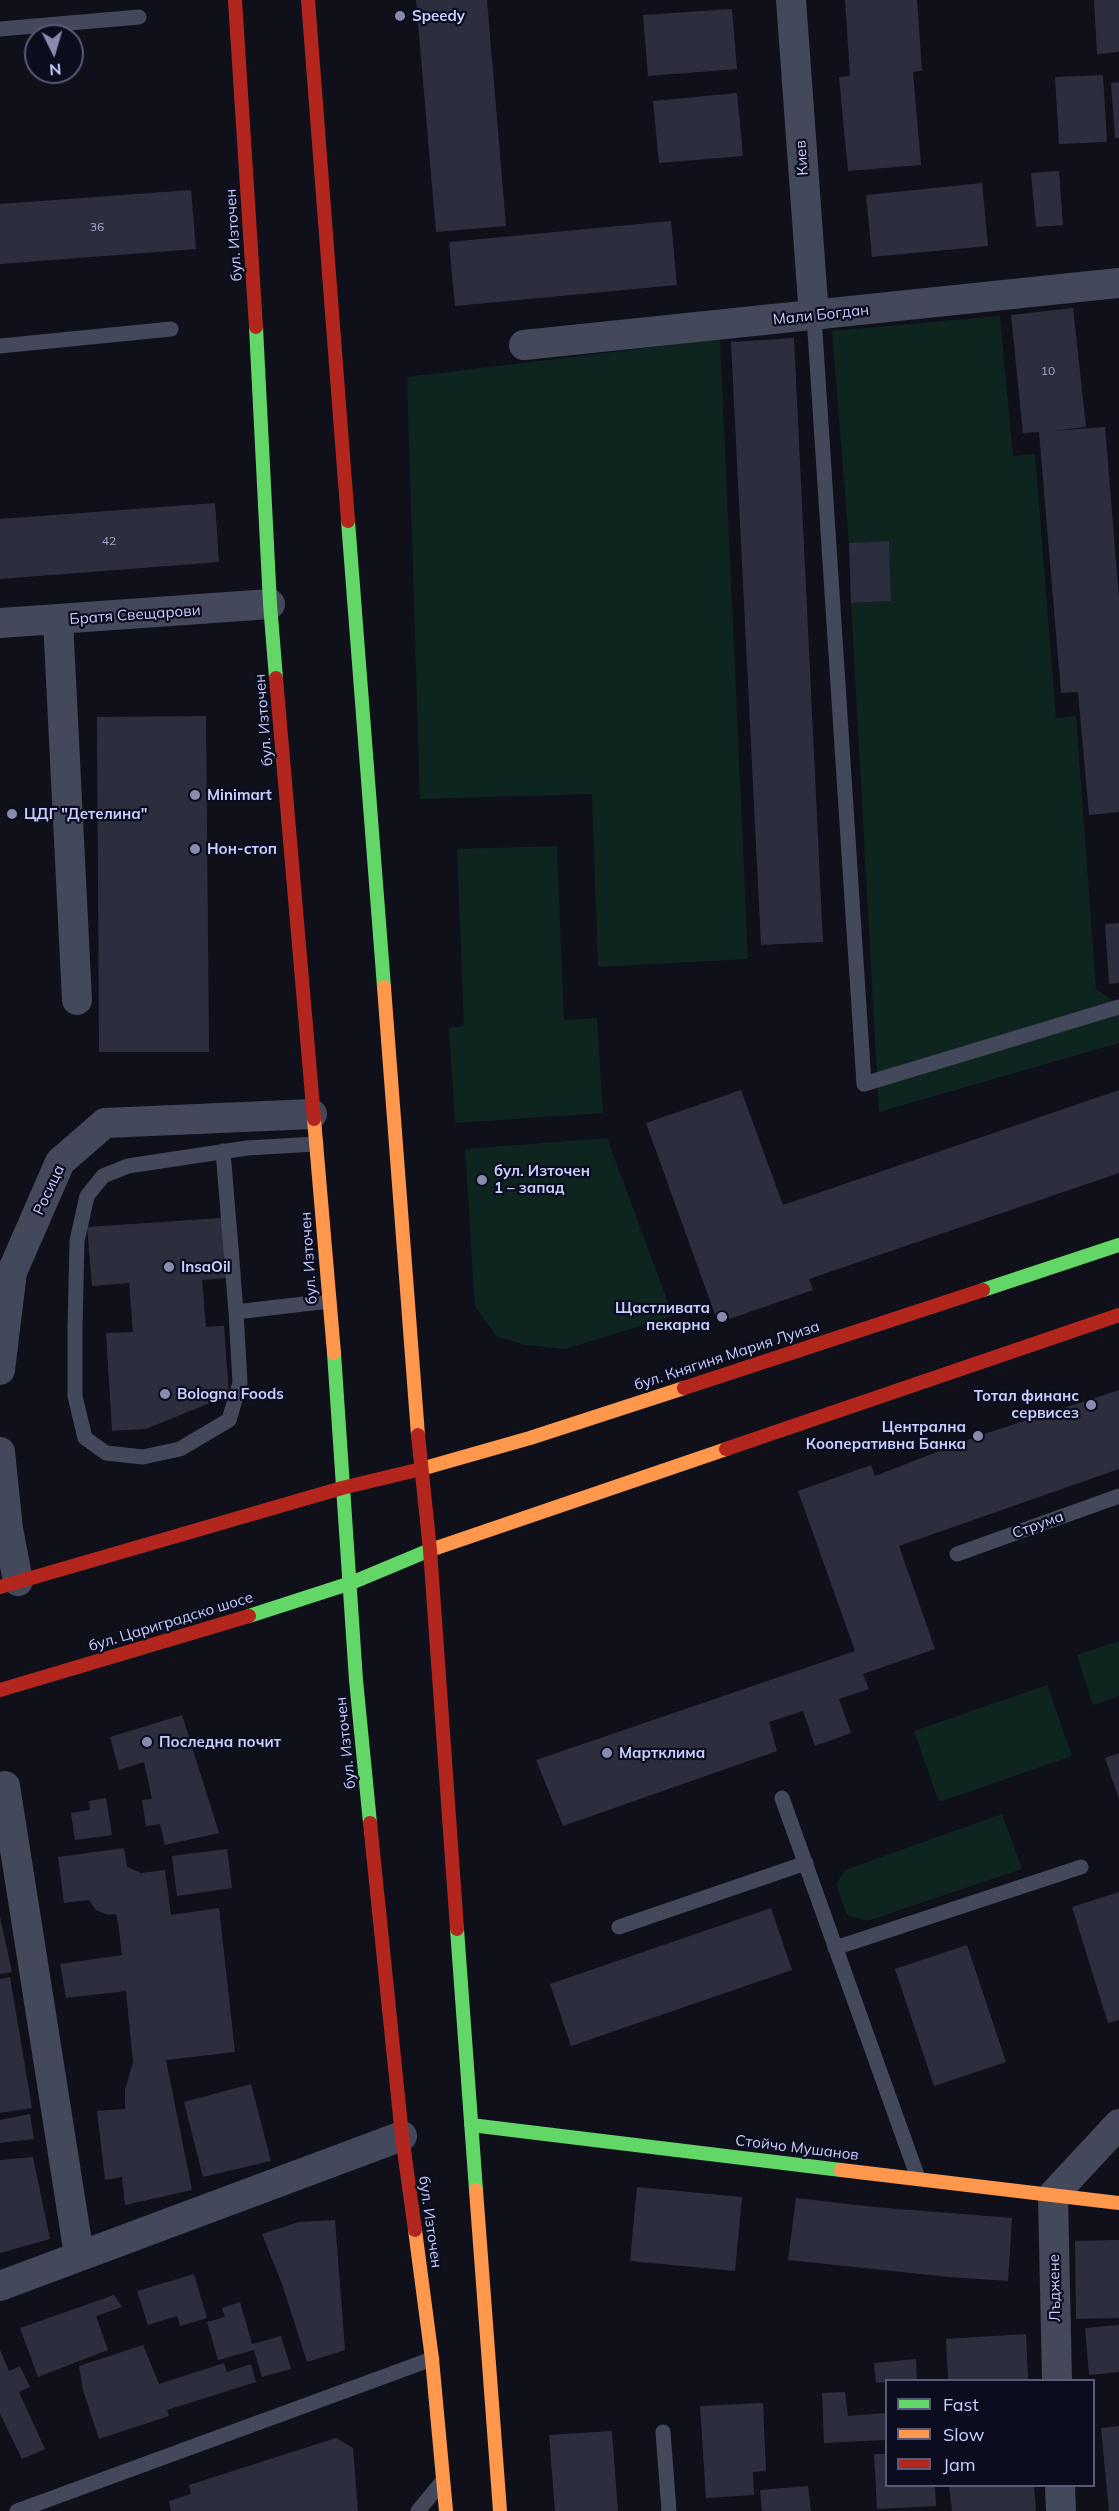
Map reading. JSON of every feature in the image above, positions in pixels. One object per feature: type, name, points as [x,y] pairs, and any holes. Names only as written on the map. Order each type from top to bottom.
[{"type":"main road","name":"бул. Източен","points":[[235,0],[261,409],[270,604],[337,1391],[356,1680],[402,2136],[432,2359],[446,2511]]},
{"type":"main road","points":[[308,0],[421,1469],[430,1550],[501,2511]]},
{"type":"main road","name":"бул. Княгиня Мария Луиза","points":[[342,1488],[421,1469],[530,1438],[1119,1245]]},
{"type":"main road","points":[[351,1583],[430,1550],[1119,1315]]},
{"type":"main road","points":[[9,1584],[259,1514],[342,1488]]},
{"type":"main road","name":"бул. Цариградско шосе","points":[[0,1690],[351,1583]]},
{"type":"main road","name":"Стойчо Мушанов","points":[[471,2125],[1119,2203]]},
{"type":"street","name":"Киев","points":[[791,0],[814,316]]},
{"type":"street","name":"Мали Богдан","points":[[524,345],[1119,284]]},
{"type":"street","name":"Братя Свещарови","points":[[0,623],[270,604]]},
{"type":"street","points":[[58,620],[77,1000]]},
{"type":"street","name":"Росица","points":[[0,1370],[6,1269],[60,1162],[105,1123],[312,1114]]},
{"type":"street","points":[[0,1452],[8,1529],[9,1584]]},
{"type":"street","points":[[5,1786],[79,2255]]},
{"type":"street","points":[[1053,2195],[1119,2124]]},
{"type":"street","points":[[0,2286],[402,2136]]},
{"type":"street","name":"Лъджене","points":[[1053,2195],[1057,2379]]},
{"type":"street","points":[[1060,2487],[1060,2511]]},
{"type":"lane","points":[[0,29],[139,16]]},
{"type":"lane","points":[[814,316],[864,1084],[1119,1007]]},
{"type":"lane","points":[[0,346],[171,328]]},
{"type":"lane","points":[[223,1151],[240,1383],[229,1420],[180,1449],[143,1457],[106,1453],[85,1438],[75,1396],[77,1241],[87,1196],[103,1176],[128,1166],[223,1151],[316,1144]]},
{"type":"lane","points":[[236,1312],[329,1301]]},
{"type":"lane","name":"Струма","points":[[957,1554],[1119,1496]]},
{"type":"lane","points":[[783,1798],[918,2178]]},
{"type":"lane","points":[[619,1927],[806,1863]]},
{"type":"lane","points":[[836,1948],[1081,1867]]},
{"type":"lane","points":[[20,2510],[432,2359]]},
{"type":"lane","points":[[663,2432],[669,2511]]},
{"type":"lane","points":[[418,2511],[443,2481]]},
{"type":"green space","points":[[1000,316],[1013,456],[1035,454],[1056,718],[1076,716],[1096,989],[1119,1005],[1119,1043],[879,1112],[851,603],[891,601],[889,542],[849,543],[832,331]]},
{"type":"green space","points":[[720,339],[748,959],[598,967],[592,794],[420,799],[407,377]]},
{"type":"green space","points":[[557,846],[564,1020],[597,1018],[603,1113],[455,1123],[449,1028],[464,1026],[457,849]]},
{"type":"green space","points":[[607,1138],[673,1316],[565,1349],[526,1345],[496,1336],[475,1306],[465,1149]]},
{"type":"green space","points":[[1119,1641],[1119,1696],[1093,1705],[1077,1655]]},
{"type":"green space","points":[[1047,1685],[1072,1756],[939,1802],[914,1731]]},
{"type":"green space","points":[[1002,1814],[1022,1869],[867,1921],[847,1915],[836,1884],[845,1870]]},
{"type":"building","points":[[416,0],[487,0],[506,226],[436,232]]},
{"type":"building","points":[[845,0],[917,0],[922,71],[913,72],[921,165],[848,171],[839,77],[850,76]]},
{"type":"building","points":[[1094,0],[1119,0],[1119,52],[1097,54]]},
{"type":"building","points":[[732,9],[737,69],[648,76],[643,15]]},
{"type":"building","points":[[1103,75],[1107,142],[1059,144],[1055,77]]},
{"type":"building","points":[[1119,82],[1119,138],[1115,138],[1111,83]]},
{"type":"building","points":[[737,93],[743,156],[659,163],[653,101]]},
{"type":"building","points":[[1059,171],[1063,225],[1036,227],[1031,173]]},
{"type":"building","points":[[982,183],[988,246],[872,257],[866,195]]},
{"type":"building","points":[[191,190],[196,249],[0,264],[0,204]]},
{"type":"building","points":[[671,221],[677,285],[455,306],[449,242]]},
{"type":"building","points":[[1073,308],[1086,427],[1053,431],[1105,427],[1119,598],[1119,812],[1089,815],[1078,692],[1061,693],[1039,432],[1023,433],[1011,315]]},
{"type":"building","points":[[794,338],[823,942],[761,945],[731,342]]},
{"type":"building","points":[[215,503],[219,562],[0,579],[0,519]]},
{"type":"building","points":[[889,541],[891,601],[851,603],[849,543]]},
{"type":"building","points":[[206,716],[209,1052],[99,1052],[97,717]]},
{"type":"building","points":[[1119,923],[1119,983],[1109,984],[1105,924]]},
{"type":"building","points":[[741,1090],[783,1205],[1119,1090],[1119,1173],[809,1279],[813,1290],[718,1323],[646,1123]]},
{"type":"building","points":[[236,1217],[241,1277],[202,1280],[206,1327],[224,1326],[229,1395],[146,1429],[112,1431],[106,1333],[133,1332],[129,1283],[92,1286],[87,1227]]},
{"type":"building","points":[[1119,1390],[1119,1469],[899,1546],[935,1649],[863,1674],[869,1689],[839,1699],[851,1733],[815,1746],[803,1711],[769,1722],[777,1751],[563,1826],[536,1760],[855,1651],[798,1491],[871,1465],[875,1476],[978,1436]]},
{"type":"building","points":[[182,1715],[219,1833],[165,1845],[160,1824],[146,1826],[142,1800],[152,1799],[144,1762],[119,1770],[110,1737]]},
{"type":"building","points":[[1119,1753],[1119,1799],[1105,1758]]},
{"type":"building","points":[[106,1798],[112,1835],[75,1840],[71,1813],[90,1810],[89,1801]]},
{"type":"building","points":[[124,1848],[127,1867],[141,1873],[165,1870],[171,1915],[219,1908],[235,2052],[166,2060],[192,2190],[125,2205],[122,2177],[105,2180],[97,2111],[125,2109],[125,2090],[133,2062],[126,1991],[66,1998],[60,1964],[122,1955],[118,1922],[116,1914],[108,1915],[96,1910],[89,1900],[64,1903],[58,1857]]},
{"type":"building","points":[[227,1849],[232,1888],[177,1896],[172,1856]]},
{"type":"building","points":[[1119,1892],[1119,2020],[1108,2023],[1072,1907]]},
{"type":"building","points":[[771,1908],[792,1970],[571,2046],[550,1984]]},
{"type":"building","points":[[0,1917],[12,1972],[0,1974]]},
{"type":"building","points":[[967,1945],[1006,2062],[934,2086],[895,1969]]},
{"type":"building","points":[[10,1977],[32,2108],[0,2113],[0,1979]]},
{"type":"building","points":[[251,2084],[271,2161],[203,2177],[184,2102]]},
{"type":"building","points":[[30,2114],[34,2139],[0,2143],[0,2120]]},
{"type":"building","points":[[33,2157],[50,2239],[0,2253],[0,2160]]},
{"type":"building","points":[[637,2187],[742,2197],[735,2271],[630,2261]]},
{"type":"building","points":[[796,2198],[1012,2218],[1008,2281],[788,2260]]},
{"type":"building","points":[[335,2220],[345,2350],[307,2362],[282,2284],[262,2234],[299,2222]]},
{"type":"building","points":[[1119,2240],[1119,2318],[1076,2319],[1075,2241]]},
{"type":"building","points":[[194,2274],[207,2318],[180,2326],[177,2316],[148,2325],[137,2291]]},
{"type":"building","points":[[114,2295],[122,2307],[96,2316],[108,2350],[38,2377],[20,2328]]},
{"type":"building","points":[[240,2302],[252,2344],[281,2336],[291,2369],[262,2377],[254,2350],[218,2360],[207,2322],[225,2317],[222,2308]]},
{"type":"building","points":[[1119,2325],[1119,2372],[1089,2375],[1085,2328]]},
{"type":"building","points":[[1026,2334],[1028,2379],[948,2379],[946,2339]]},
{"type":"building","points":[[143,2345],[159,2384],[224,2363],[227,2372],[251,2364],[256,2382],[167,2410],[169,2416],[99,2439],[83,2390],[79,2366]]},
{"type":"building","points":[[0,2350],[9,2371],[20,2366],[30,2387],[19,2392],[45,2449],[22,2459],[0,2414]]},
{"type":"building","points":[[916,2359],[917,2379],[885,2379],[885,2382],[876,2383],[874,2363]]},
{"type":"building","points":[[845,2392],[848,2416],[885,2413],[885,2440],[824,2443],[822,2393]]},
{"type":"building","points":[[763,2403],[766,2471],[753,2472],[754,2495],[706,2498],[700,2406]]},
{"type":"building","points":[[1119,2426],[1119,2511],[1109,2511],[1101,2428]]},
{"type":"building","points":[[612,2431],[618,2511],[555,2511],[549,2435]]},
{"type":"building","points":[[336,2438],[353,2448],[358,2511],[171,2511],[169,2501],[191,2494],[189,2485]]},
{"type":"building","points":[[874,2454],[885,2454],[885,2487],[935,2487],[936,2506],[877,2509]]},
{"type":"building","points":[[808,2486],[811,2511],[762,2511],[760,2490]]},
{"type":"building","points":[[949,2487],[1034,2487],[1036,2511],[952,2511]]},
{"type":"traffic: fast","points":[[256,327],[276,678]]},
{"type":"traffic: fast","points":[[348,521],[384,987]]},
{"type":"traffic: fast","points":[[983,1290],[1119,1245]]},
{"type":"traffic: fast","points":[[334,1353],[356,1680],[370,1823]]},
{"type":"traffic: fast","points":[[249,1616],[351,1583],[430,1550]]},
{"type":"traffic: fast","points":[[457,1929],[476,2190]]},
{"type":"traffic: fast","points":[[471,2125],[841,2170]]},
{"type":"traffic: slow","points":[[384,987],[418,1435]]},
{"type":"traffic: slow","points":[[314,1119],[334,1353]]},
{"type":"traffic: slow","points":[[421,1469],[530,1438],[684,1388]]},
{"type":"traffic: slow","points":[[430,1550],[726,1449]]},
{"type":"traffic: slow","points":[[841,2170],[1119,2203]]},
{"type":"traffic: slow","points":[[476,2190],[500,2511]]},
{"type":"traffic: slow","points":[[415,2230],[432,2359],[446,2511]]},
{"type":"traffic: jam","points":[[235,0],[256,327]]},
{"type":"traffic: jam","points":[[308,0],[348,521]]},
{"type":"traffic: jam","points":[[276,678],[314,1119]]},
{"type":"traffic: jam","points":[[684,1388],[983,1290]]},
{"type":"traffic: jam","points":[[726,1449],[1119,1315]]},
{"type":"traffic: jam","points":[[418,1435],[430,1550],[457,1929]]},
{"type":"traffic: jam","points":[[0,1587],[342,1488],[421,1469]]},
{"type":"traffic: jam","points":[[0,1690],[249,1616]]},
{"type":"traffic: jam","points":[[370,1823],[402,2136],[415,2230]]},
{"type":"place","name":"Speedy","points":[[400,16]]},
{"type":"place","name":"Minimart","points":[[195,795]]},
{"type":"place","name":"ЦДГ \"Детелина\"","points":[[12,814]]},
{"type":"place","name":"Нон-стоп","points":[[195,849]]},
{"type":"place","name":"бул. Източен 1 – запад","points":[[482,1180]]},
{"type":"place","name":"InsaOil","points":[[169,1267]]},
{"type":"place","name":"Щастливата пекарна","points":[[722,1317]]},
{"type":"place","name":"Bologna Foods","points":[[165,1394]]},
{"type":"place","name":"Тотал финанс сервисез","points":[[1091,1405]]},
{"type":"place","name":"Централна Кооперативна Банка","points":[[978,1436]]},
{"type":"place","name":"Последна почит","points":[[147,1742]]},
{"type":"place","name":"Мартклима","points":[[607,1753]]}]
